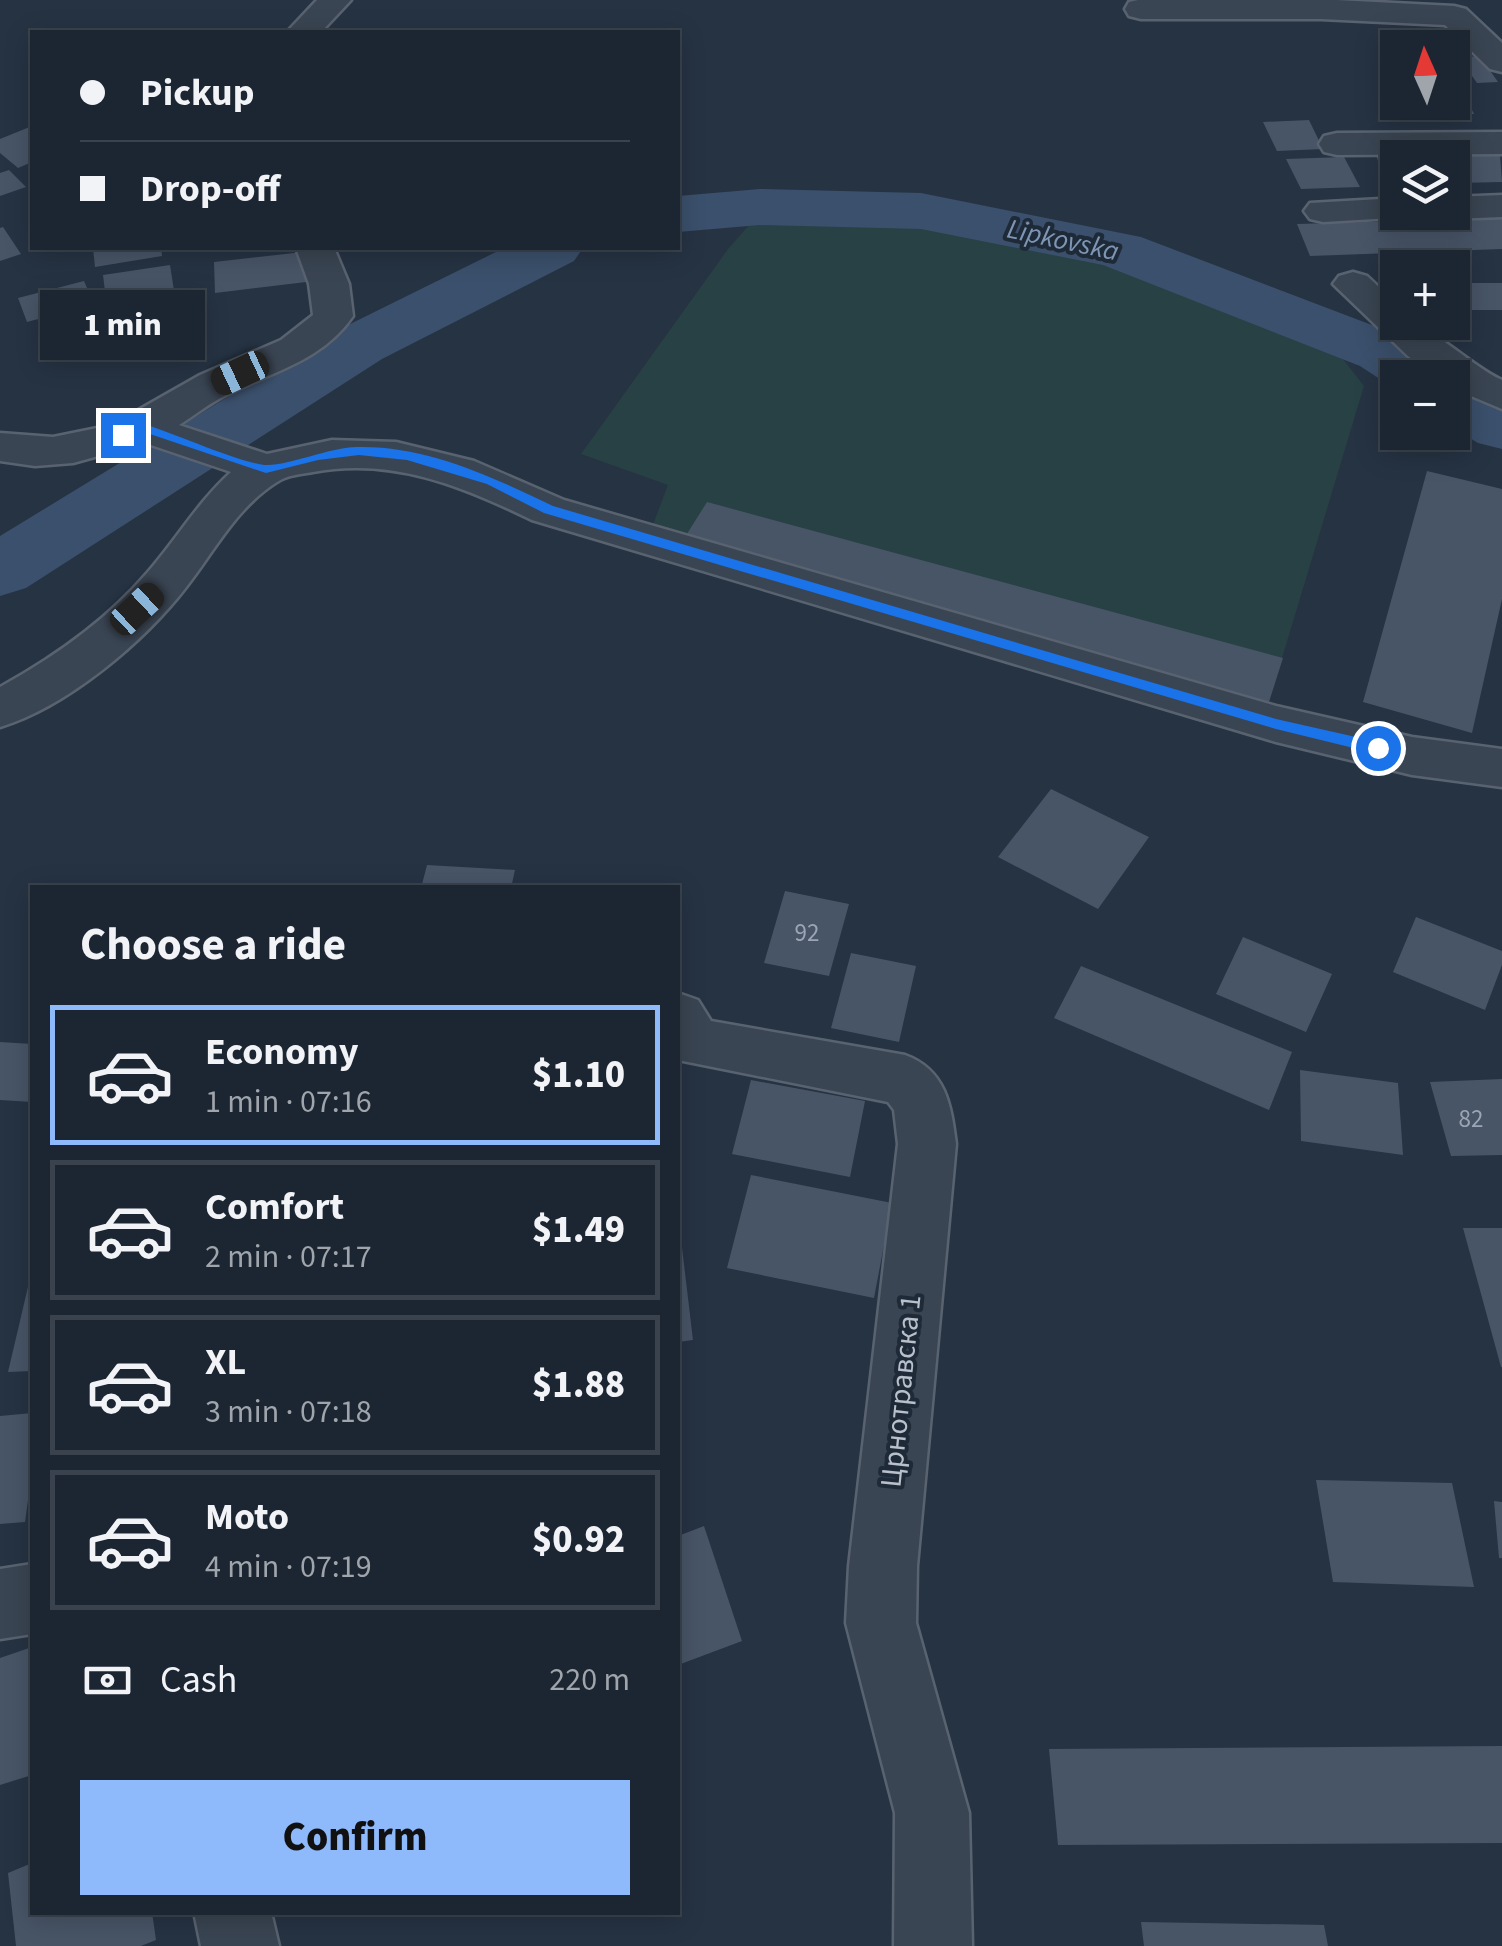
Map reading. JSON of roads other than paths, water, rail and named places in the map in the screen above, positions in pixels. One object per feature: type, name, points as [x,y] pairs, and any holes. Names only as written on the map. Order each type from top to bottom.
[{"type":"street","points":[[305,30],[335,0]]},
{"type":"street","points":[[1141,9],[1322,4],[1454,8],[1502,23]]},
{"type":"street","points":[[1454,8],[1502,62]]},
{"type":"street","points":[[1337,144],[1502,143]]},
{"type":"street","points":[[1470,207],[1502,206]]},
{"type":"street","points":[[1323,211],[1380,209]]},
{"type":"street","points":[[0,447],[56,450],[102,442],[144,428],[209,387],[302,344],[325,329],[333,316],[329,284],[316,250]]},
{"type":"street","points":[[1352,284],[1419,348],[1470,384],[1502,396]]},
{"type":"street","points":[[144,428],[266,469]]},
{"type":"street","points":[[0,709],[88,655],[162,586],[223,504],[266,469],[359,451],[408,456],[492,482],[548,510],[1276,724],[1412,756],[1502,768]]},
{"type":"street","name":"Црнотравска 1","points":[[680,1021],[694,1042],[905,1080],[922,1102],[927,1144],[883,1566],[881,1623],[932,1813],[933,1946]]},
{"type":"street","points":[[0,1604],[30,1599]]},
{"type":"street","points":[[233,1915],[240,1946]]},
{"type":"waterway","name":"Lipkovska","points":[[680,214],[760,207],[921,211],[1119,250],[1396,360]]},
{"type":"waterway","name":"Lipkovska","points":[[0,570],[359,345],[548,250]]},
{"type":"waterway","name":"Lipkovska","points":[[1470,407],[1502,427]]}]
